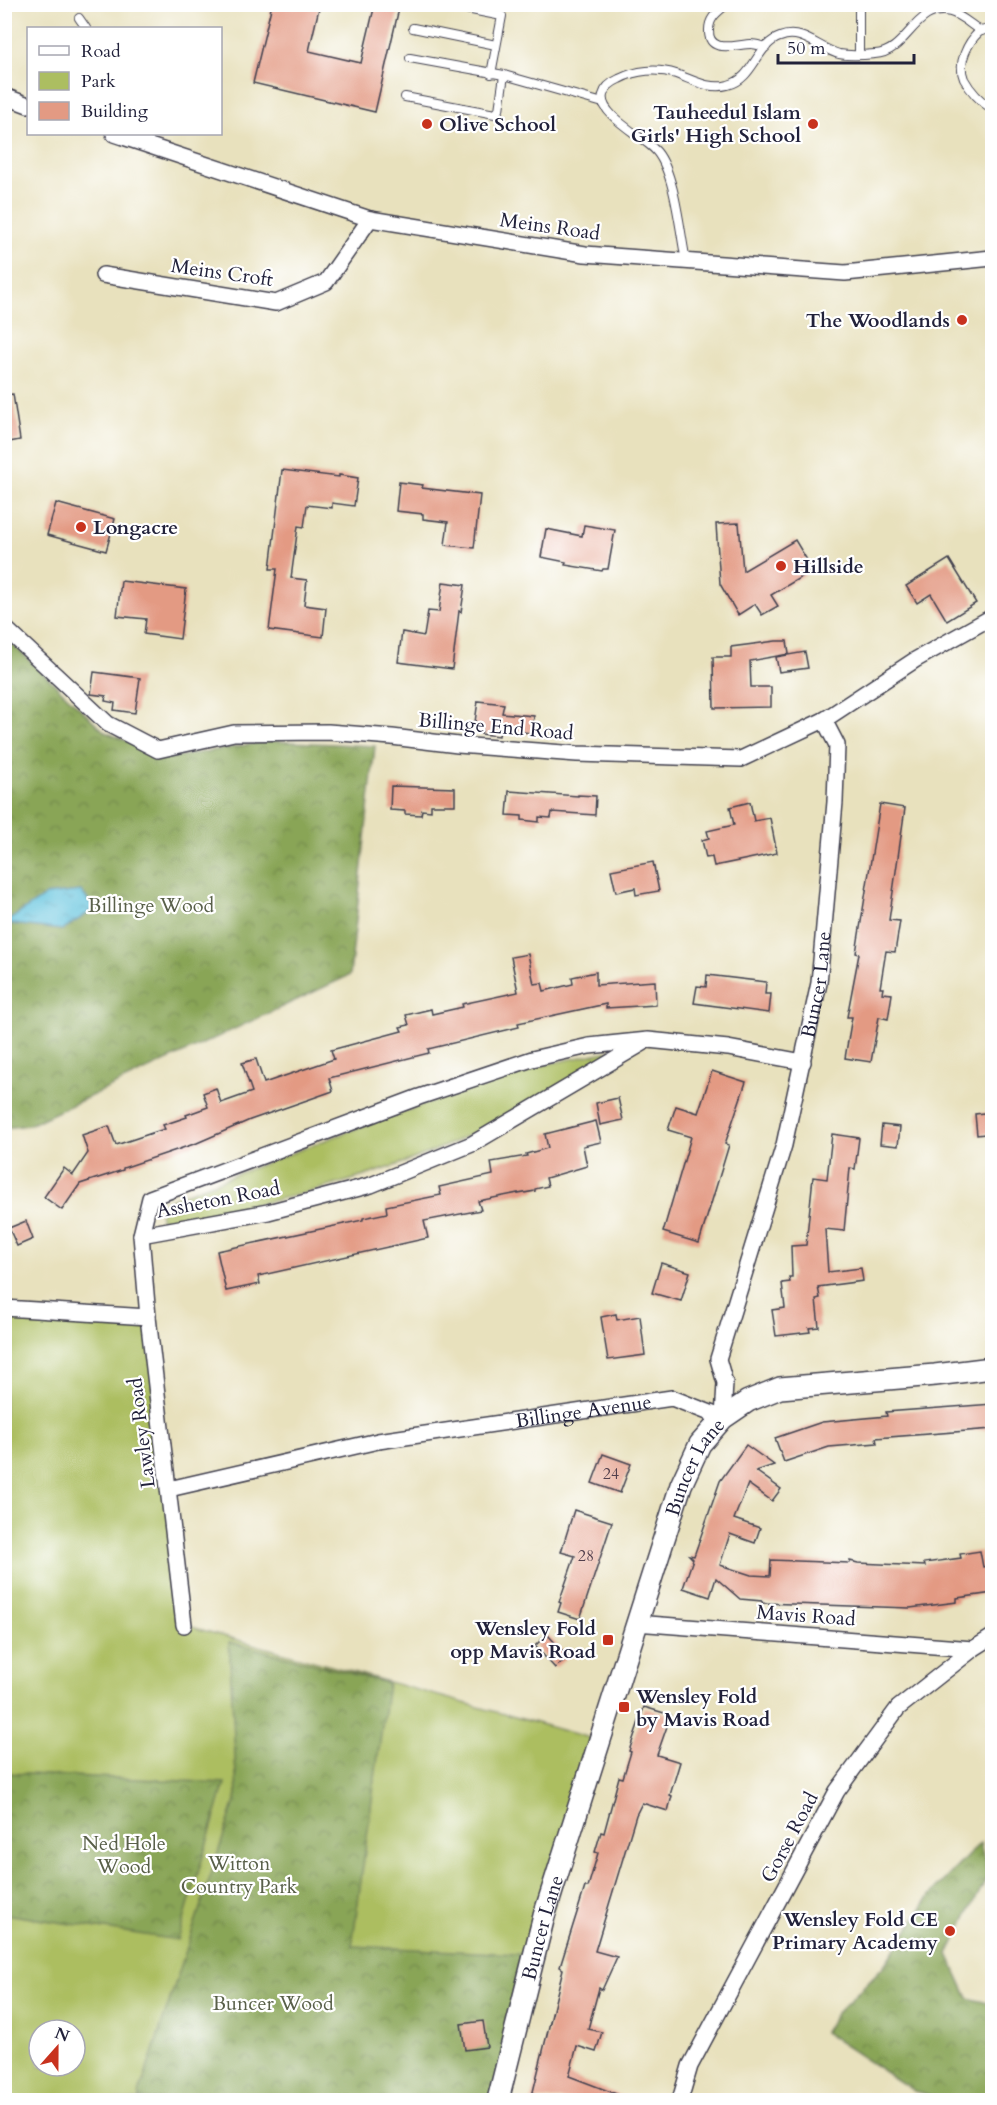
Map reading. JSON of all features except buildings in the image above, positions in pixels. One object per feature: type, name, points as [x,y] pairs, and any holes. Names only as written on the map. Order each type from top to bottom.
[{"type":"main road","points":[[723,1418],[748,1401],[780,1388],[993,1368]]},
{"type":"main road","name":"Buncer Lane","points":[[498,2100],[544,1916],[681,1485],[700,1444],[723,1418]]},
{"type":"street","points":[[4,96],[27,105]]},
{"type":"street","name":"Meins Road","points":[[117,135],[370,219],[585,254],[845,273],[993,258]]},
{"type":"street","name":"Meins Croft","points":[[103,275],[276,303],[326,282],[370,219]]},
{"type":"street","name":"Billinge End Road","points":[[4,627],[108,724],[158,750],[234,733],[328,732],[458,746],[577,754],[741,759],[824,720],[915,660],[993,617]]},
{"type":"street","name":"Buncer Lane","points":[[723,1418],[725,1383],[718,1359],[784,1145],[819,983],[835,802],[837,745],[824,720]]},
{"type":"street","name":"Assheton Road","points":[[648,1040],[472,1144],[370,1185],[268,1212],[141,1235],[150,1198],[419,1097],[532,1059],[589,1046],[648,1040],[728,1048],[803,1062]]},
{"type":"street","name":"Lawley Road","points":[[141,1235],[148,1317],[184,1625]]},
{"type":"street","points":[[4,1308],[148,1317]]},
{"type":"street","name":"Billinge Avenue","points":[[169,1489],[378,1441],[672,1398],[723,1418]]},
{"type":"street","name":"Mavis Road","points":[[636,1623],[973,1649]]},
{"type":"street","name":"Gorse Road","points":[[680,2100],[690,2066],[837,1791],[898,1708],[973,1649],[993,1637]]},
{"type":"lane","points":[[441,4],[501,16],[491,74]]},
{"type":"lane","points":[[728,4],[709,21],[709,35],[712,41],[718,46],[728,47],[752,44],[766,46]]},
{"type":"lane","points":[[859,4],[859,54]]},
{"type":"lane","points":[[686,261],[666,168],[658,153],[611,114],[603,103],[603,94],[610,84],[627,75],[645,71],[674,73],[700,84],[729,85],[744,78],[766,46],[780,36],[799,35],[840,54],[887,52],[923,16],[934,11],[950,12],[981,31]]},
{"type":"lane","points":[[79,18],[85,27]]},
{"type":"lane","points":[[413,28],[496,45]]},
{"type":"lane","points":[[993,28],[981,31],[968,46],[963,60],[963,77],[978,99],[993,109]]},
{"type":"lane","points":[[410,58],[504,75],[603,103]]},
{"type":"lane","points":[[405,97],[495,114],[499,110],[504,75]]},
{"type":"green space","name":"Billinge Wood","points":[[4,636],[105,732],[169,758],[271,741],[375,746],[350,975],[29,1125],[5,1128]]},
{"type":"green space","points":[[609,1051],[612,1055],[513,1112],[452,1143],[384,1170],[350,1181],[244,1207],[172,1222],[160,1219],[161,1205],[171,1199],[352,1130],[529,1068]]},
{"type":"green space","name":"Witton Country Park","points":[[4,1309],[148,1317],[184,1625],[601,1741],[498,2100],[5,2100]]},
{"type":"green space","name":"Buncer Wood","points":[[229,1642],[388,1683],[352,1946],[535,1955],[498,2100],[141,2100],[139,2094],[237,1795]]},
{"type":"green space","name":"Ned Hole Wood","points":[[5,1773],[225,1783],[178,1940],[5,1914]]},
{"type":"green space","name":"Wensley Fold CE Primary Academy","points":[[980,1843],[988,1875],[948,1954],[968,1998],[992,2004],[992,2100],[946,2100],[914,2091],[824,2032],[836,2014],[883,1967],[931,1894]]},
{"type":"water","points":[[81,891],[95,909],[62,930],[5,923],[46,895]]},
{"type":"place","name":"Olive School","points":[[427,124]]},
{"type":"place","name":"Tauheedul Islam Girls' High School","points":[[813,124]]},
{"type":"place","name":"The Woodlands","points":[[962,320]]},
{"type":"place","name":"Longacre","points":[[81,527]]},
{"type":"place","name":"Hillside","points":[[781,566]]},
{"type":"place","name":"Wensley Fold opp Mavis Road","points":[[608,1640]]},
{"type":"place","name":"Wensley Fold by Mavis Road","points":[[624,1707]]},
{"type":"place","name":"Wensley Fold CE Primary Academy","points":[[950,1931]]}]
